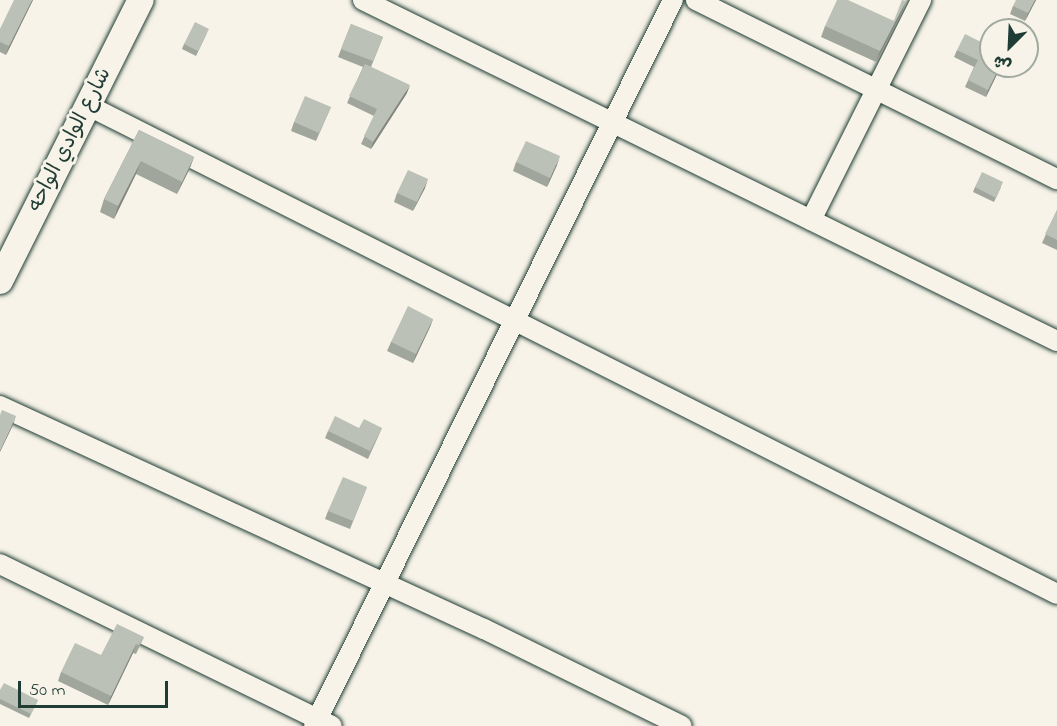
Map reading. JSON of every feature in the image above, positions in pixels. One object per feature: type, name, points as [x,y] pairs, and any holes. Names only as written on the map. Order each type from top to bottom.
[{"type":"main road","name":"شارع الوادي الواحه","points":[[0,281],[141,0]]},
{"type":"street","points":[[363,0],[1057,342]]},
{"type":"street","points":[[0,564],[321,724],[385,583],[673,0]]},
{"type":"street","points":[[696,0],[1057,179]]},
{"type":"street","points":[[811,220],[921,0]]},
{"type":"street","points":[[87,105],[1057,594]]},
{"type":"street","points":[[0,406],[385,583],[682,726]]},
{"type":"building","points":[[14,0],[32,0],[9,46],[0,42],[0,29]]},
{"type":"building","points":[[837,0],[848,0],[894,21],[902,0],[906,1],[880,51],[825,26]]},
{"type":"building","points":[[1016,0],[1035,0],[1028,13],[1013,6]]},
{"type":"building","points":[[195,22],[209,29],[198,51],[184,44]]},
{"type":"building","points":[[351,24],[383,37],[373,61],[341,49]]},
{"type":"building","points":[[965,34],[979,41],[979,78],[994,78],[988,90],[968,80],[978,60],[957,50]]},
{"type":"building","points":[[365,64],[410,85],[373,142],[364,136],[377,109],[349,96]]},
{"type":"building","points":[[305,96],[331,107],[319,133],[294,122]]},
{"type":"building","points":[[139,130],[194,157],[182,182],[141,161],[118,206],[104,199]]},
{"type":"building","points":[[526,141],[560,156],[550,178],[516,162]]},
{"type":"building","points":[[408,170],[428,179],[417,202],[397,193]]},
{"type":"building","points":[[982,172],[1003,182],[996,198],[975,187]]},
{"type":"building","points":[[1057,210],[1057,240],[1045,234]]},
{"type":"building","points":[[408,306],[433,319],[416,354],[391,342]]},
{"type":"building","points":[[2,410],[16,416],[0,450],[0,415]]},
{"type":"building","points":[[335,416],[359,428],[364,419],[382,428],[370,451],[328,431]]},
{"type":"building","points":[[343,477],[367,487],[353,521],[328,511]]},
{"type":"building","points":[[117,624],[144,637],[139,645],[136,644],[111,696],[61,672],[75,643],[101,655]]},
{"type":"building","points":[[4,683],[38,700],[31,714],[0,699],[0,690]]}]
